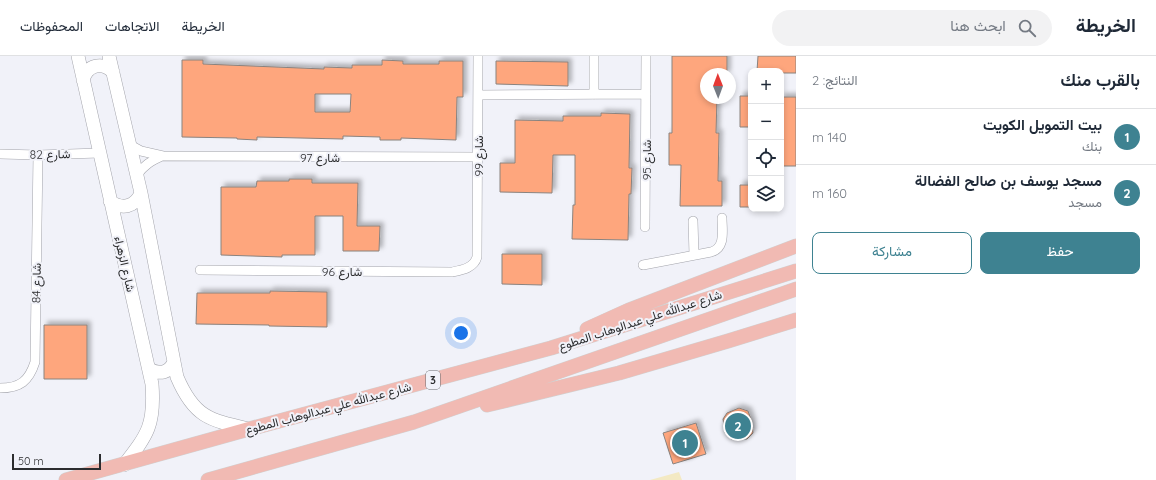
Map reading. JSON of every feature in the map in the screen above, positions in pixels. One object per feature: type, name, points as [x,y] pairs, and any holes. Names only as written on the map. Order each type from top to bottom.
[{"type":"main road","points":[[551,348],[592,326],[629,310],[796,246]]},
{"type":"main road","name":"شارع عبدالله علي عبدالوهاب المطوع","points":[[66,480],[551,348],[796,270]]},
{"type":"main road","name":"شارع عبدالله علي عبدالوهاب المطوع","points":[[208,480],[414,422],[796,289]]},
{"type":"main road","points":[[414,422],[610,375],[728,342],[796,320]]},
{"type":"street","name":"شارع الزهراء","points":[[78,56],[152,384],[154,406],[151,421],[146,434],[124,465]]},
{"type":"street","points":[[109,56],[141,193],[177,377],[184,394],[195,408],[208,417],[249,429]]},
{"type":"street","name":"شارع 99","points":[[477,257],[478,56]]},
{"type":"street","points":[[594,56],[594,95]]},
{"type":"street","name":"شارع 95","points":[[645,227],[646,56]]},
{"type":"street","points":[[83,80],[88,70],[98,65],[109,68],[113,72]]},
{"type":"street","points":[[478,95],[646,94]]},
{"type":"street","name":"شارع 97","points":[[130,145],[140,151],[163,156],[478,157]]},
{"type":"street","name":"شارع 82","points":[[0,154],[38,155],[99,153]]},
{"type":"street","name":"شارع 84","points":[[0,388],[17,386],[26,380],[31,374],[35,362],[38,155]]},
{"type":"street","name":"شارع 97","points":[[137,175],[143,167],[163,156]]},
{"type":"street","points":[[110,201],[114,204],[125,207],[135,202],[141,193]]},
{"type":"street","points":[[643,265],[714,251],[720,247],[722,241],[722,218]]},
{"type":"street","points":[[693,221],[694,255]]},
{"type":"street","name":"شارع 96","points":[[200,270],[452,272],[470,267],[476,262],[477,257]]},
{"type":"street","points":[[149,369],[160,373],[167,371],[172,367],[174,362]]},
{"type":"sand","points":[[679,472],[682,480],[650,480]]},
{"type":"building","points":[[672,56],[727,56],[727,68],[700,68],[700,104],[717,104],[716,133],[719,133],[718,181],[722,181],[722,206],[680,206],[681,165],[669,165],[669,133],[672,133]]},
{"type":"building","points":[[758,56],[796,56],[796,73],[784,73],[784,68],[757,68]]},
{"type":"building","points":[[182,60],[203,60],[203,64],[324,69],[324,67],[352,68],[352,65],[382,65],[382,60],[403,61],[403,64],[439,64],[439,61],[463,61],[463,97],[457,97],[456,140],[401,138],[401,140],[380,140],[380,137],[343,136],[343,139],[257,137],[257,140],[182,137]],"holes":[[[315,94],[351,94],[350,112],[315,112]]]},
{"type":"building","points":[[496,61],[568,62],[568,86],[496,84]]},
{"type":"building","points":[[740,96],[748,96],[748,127],[740,127]]},
{"type":"building","points":[[784,97],[796,97],[796,166],[784,166]]},
{"type":"building","points":[[601,113],[630,114],[629,168],[632,168],[631,194],[629,194],[628,240],[572,239],[573,205],[575,205],[575,155],[553,155],[552,193],[500,192],[500,163],[515,163],[515,120],[563,121],[563,116],[601,116]]},
{"type":"building","points":[[289,179],[312,179],[312,183],[358,183],[357,226],[380,226],[379,251],[343,251],[343,216],[315,216],[315,255],[282,255],[282,257],[221,255],[221,187],[256,187],[257,181],[289,181]]},
{"type":"building","points":[[740,185],[748,185],[748,207],[740,207]]},
{"type":"building","points":[[502,254],[542,254],[542,285],[502,284]]},
{"type":"building","points":[[270,291],[327,292],[327,327],[196,324],[197,293],[270,293]]},
{"type":"building","points":[[44,325],[87,325],[87,379],[44,379]]},
{"type":"building","points":[[739,408],[748,411],[752,422],[753,433],[747,439],[731,439],[725,433],[723,419],[727,413]]},
{"type":"building","points":[[696,423],[706,454],[673,464],[663,433]]},
{"type":"place","name":"مسجد يوسف بن صالح الفضالة","points":[[738,426]]},
{"type":"place","name":"بيت التمويل الكويت","points":[[685,443]]}]
